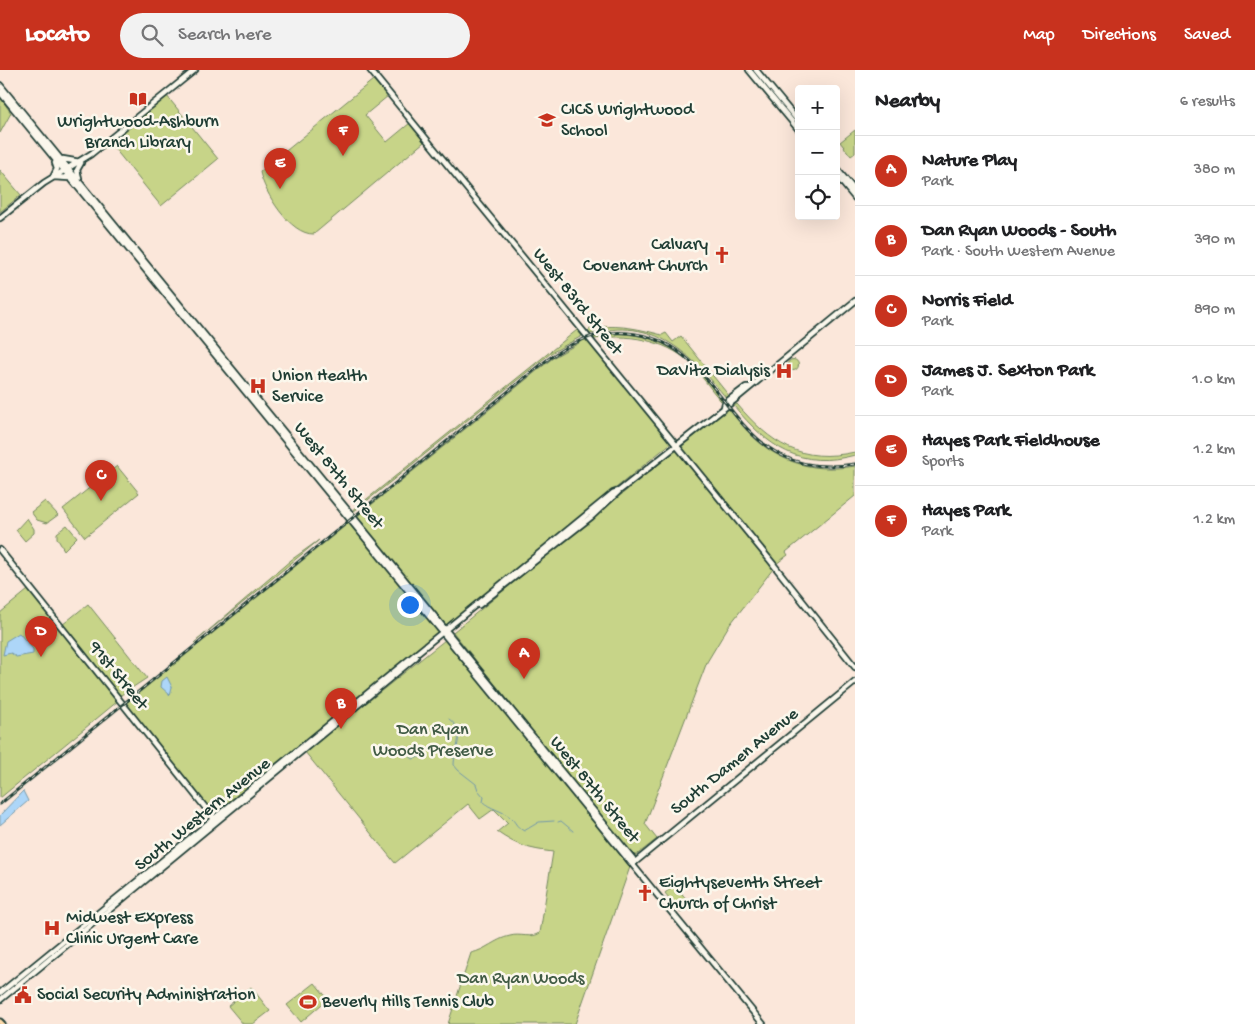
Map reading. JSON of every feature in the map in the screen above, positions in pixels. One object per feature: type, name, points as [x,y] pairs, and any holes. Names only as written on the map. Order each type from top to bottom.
[{"type":"main road","points":[[0,218],[53,177],[81,162],[195,70]]},
{"type":"main road","name":"West 83rd Street","points":[[370,70],[855,667]]},
{"type":"main road","points":[[749,70],[795,125]]},
{"type":"main road","points":[[756,70],[795,117]]},
{"type":"main road","name":"West 87th Street","points":[[0,85],[60,156],[72,180],[112,224]]},
{"type":"main road","name":"West 87th Street","points":[[0,92],[49,153],[80,182],[630,863],[633,864],[763,1024]]},
{"type":"main road","points":[[49,153],[56,165],[53,177]]},
{"type":"main road","points":[[60,156],[69,162],[81,162]]},
{"type":"main road","points":[[80,182],[77,170],[81,162]]},
{"type":"main road","points":[[840,173],[855,191]]},
{"type":"main road","points":[[53,177],[65,177],[72,180]]},
{"type":"main road","points":[[840,180],[855,198]]},
{"type":"main road","name":"South Western Avenue","points":[[0,1000],[160,869],[216,820],[408,665],[445,632],[591,516],[618,491],[724,407],[746,386],[749,387],[855,301]]},
{"type":"main road","name":"91st Street","points":[[0,550],[216,820]]},
{"type":"main road","name":"South Damen Avenue","points":[[633,864],[637,858],[855,682]]},
{"type":"main road","name":"South Western Avenue","points":[[0,993],[175,850],[216,820]]},
{"type":"main road","points":[[160,869],[175,850]]},
{"type":"green space","points":[[373,80],[388,96],[365,115],[387,142],[410,123],[424,142],[314,234],[296,228],[287,220],[273,201],[260,172]]},
{"type":"green space","points":[[167,96],[218,159],[161,206],[110,143]]},
{"type":"green space","points":[[0,97],[11,113],[0,133]]},
{"type":"green space","points":[[855,130],[855,153],[851,156],[840,142]]},
{"type":"green space","points":[[0,170],[21,195],[0,212]]},
{"type":"green space","points":[[597,324],[600,327],[631,328],[662,335],[666,333],[673,342],[681,336],[730,397],[727,399],[699,367],[669,342],[652,334],[633,330],[613,329],[590,334],[588,331]]},
{"type":"green space","points":[[577,330],[582,336],[551,353],[352,511]]},
{"type":"green space","points":[[611,334],[647,338],[662,343],[679,353],[657,343],[645,340],[607,337],[595,339],[593,337]]},
{"type":"green space","points":[[586,339],[671,443],[217,814],[213,813],[125,704],[554,357]]},
{"type":"green space","points":[[793,359],[799,365],[793,371],[787,365]]},
{"type":"green space","points":[[698,371],[723,400],[721,401]]},
{"type":"green space","points":[[737,404],[762,430],[788,447],[803,453],[819,455],[855,452],[855,455],[835,459],[818,459],[802,457],[787,452],[760,433],[734,406]]},
{"type":"green space","points":[[730,407],[734,416],[753,437],[792,462],[822,468],[855,466],[855,496],[786,552],[788,555],[776,564],[681,447]]},
{"type":"green space","name":"Dan Ryan Woods Preserve","points":[[676,450],[773,569],[728,627],[707,662],[645,824],[657,839],[634,857],[453,632]]},
{"type":"green space","points":[[117,466],[139,493],[85,537],[63,509]]},
{"type":"green space","points":[[45,501],[58,515],[47,523],[37,520],[31,512]]},
{"type":"green space","points":[[27,518],[34,529],[34,533],[25,541],[16,530]]},
{"type":"green space","points":[[67,525],[77,537],[64,550],[57,538],[57,533]]},
{"type":"green space","points":[[319,540],[194,643],[291,560]]},
{"type":"green space","points":[[28,590],[118,701],[0,798],[0,613]]},
{"type":"green space","points":[[88,604],[147,678],[121,695],[118,695],[62,625]]},
{"type":"green space","name":"Dan Ryan Woods","points":[[445,640],[630,867],[575,1024],[448,1024],[471,953],[481,950],[505,937],[514,935],[533,936],[540,933],[553,852],[530,848],[511,841],[497,832],[508,823],[494,809],[480,819],[468,804],[395,863],[305,752]]},
{"type":"green space","points":[[675,885],[691,905],[681,913],[665,893]]},
{"type":"green space","name":"Beverly Hills Tennis Club","points":[[315,983],[328,999],[301,1022],[287,1005]]},
{"type":"green space","points":[[251,987],[270,1011],[253,1024],[243,1024],[228,1006]]},
{"type":"water","points":[[19,633],[33,649],[33,654],[16,657],[11,653],[3,655],[6,641]]},
{"type":"water","points":[[167,677],[172,687],[170,695],[161,687],[162,681]]},
{"type":"water","points":[[23,791],[28,801],[0,825],[0,815]]},
{"type":"waterway","points":[[449,719],[457,729],[458,735],[454,765],[476,784],[484,797],[483,802],[507,815],[524,831],[539,822],[554,821]]},
{"type":"waterway","points":[[437,749],[442,749],[445,754],[454,758]]},
{"type":"waterway","points":[[404,752],[413,759],[426,755]]},
{"type":"waterway","points":[[558,822],[561,821],[573,831]]},
{"type":"railway","points":[[0,804],[547,360],[585,339],[606,333],[628,333],[655,339],[677,351],[695,366],[742,423],[760,441],[781,455],[817,466],[855,464]]},
{"type":"place","name":"Wrightwood-Ashburn Branch Library","points":[[138,99]]},
{"type":"place","name":"CICS Wrightwood School","points":[[547,120]]},
{"type":"place","name":"Hayes Park","points":[[343,156]]},
{"type":"place","name":"Hayes Park Fieldhouse","points":[[280,189]]},
{"type":"place","name":"Calvary Covenant Church","points":[[722,255]]},
{"type":"place","name":"DaVita Dialysis","points":[[784,371]]},
{"type":"place","name":"Union Health Service","points":[[258,386]]},
{"type":"place","name":"Norris Field","points":[[101,501]]},
{"type":"place","name":"James J. Sexton Park","points":[[41,657]]},
{"type":"place","name":"Nature Play","points":[[524,679]]},
{"type":"place","name":"Dan Ryan Woods - South","points":[[341,729]]},
{"type":"place","name":"Eightyseventh Street Church of Christ","points":[[645,893]]},
{"type":"place","name":"Midwest Express Clinic Urgent Care","points":[[52,928]]},
{"type":"place","name":"Social Security Administration","points":[[23,995]]},
{"type":"place","name":"Beverly Hills Tennis Club","points":[[308,1002]]}]
